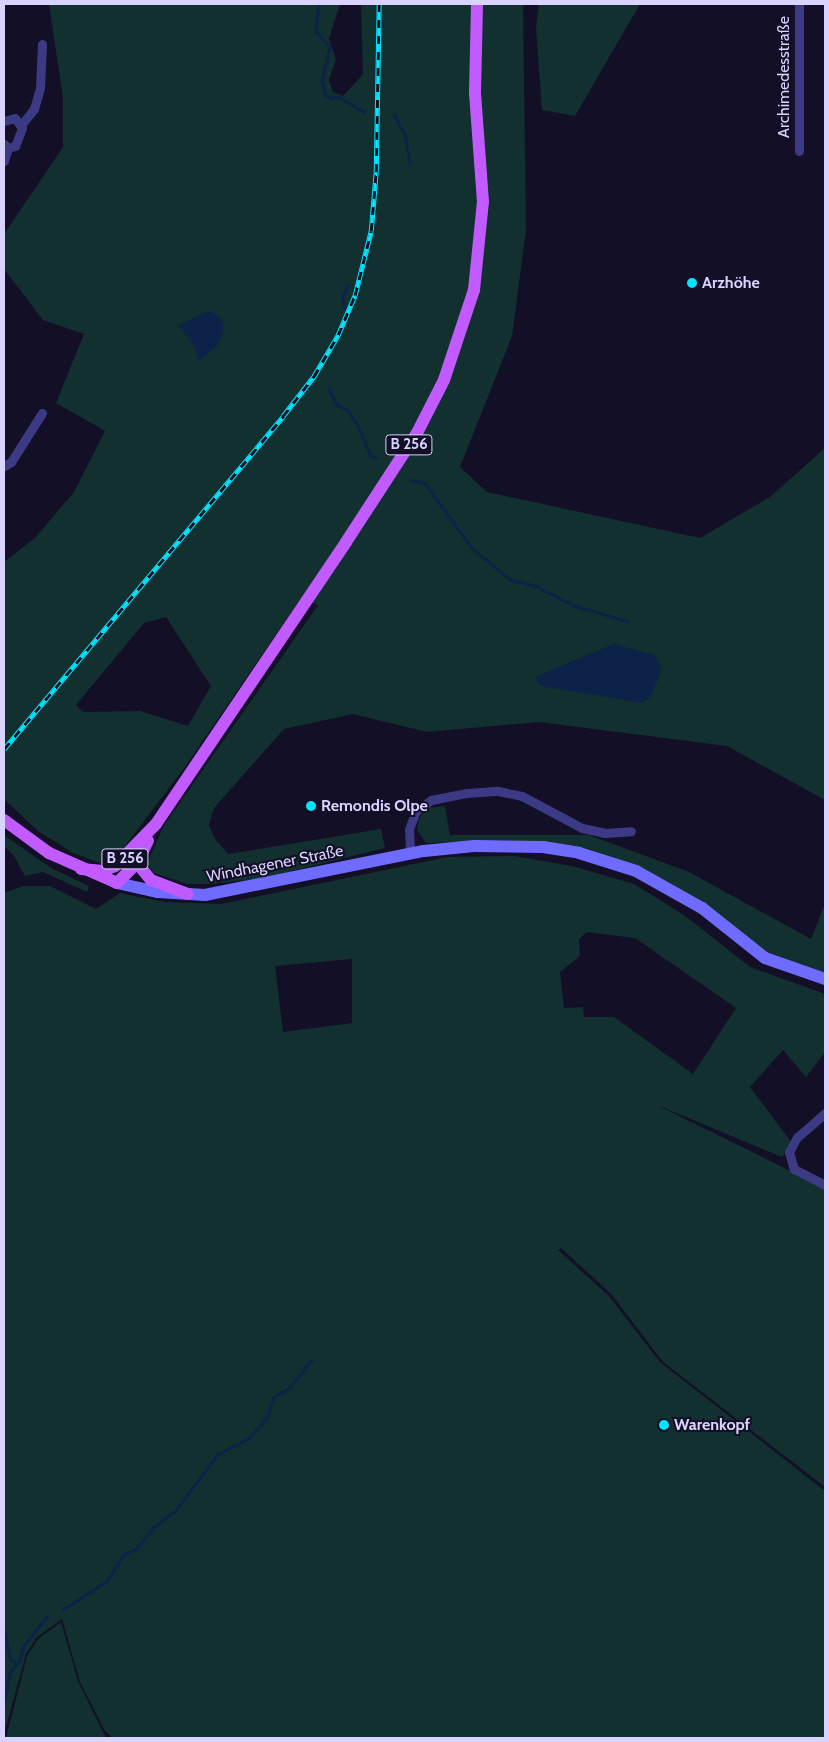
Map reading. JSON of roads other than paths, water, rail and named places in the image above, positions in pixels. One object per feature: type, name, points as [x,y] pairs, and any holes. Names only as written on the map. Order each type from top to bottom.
[{"type":"main road","name":"B 256","points":[[4,820],[49,853],[117,883],[417,433],[444,380],[474,290],[482,202],[475,93],[477,4]]},
{"type":"main road","name":"Windhagener Straße","points":[[117,883],[158,892],[187,894],[234,891],[410,853],[512,845],[542,847],[606,861],[636,871],[687,899],[765,958],[825,980]]},
{"type":"main road","name":"B 256","points":[[81,868],[103,871],[131,860]]},
{"type":"main road","name":"B 256","points":[[131,860],[151,880],[187,894]]},
{"type":"street","name":"Archimedesstraße","points":[[799,4],[799,151]]},
{"type":"street","points":[[4,161],[6,146],[15,146],[21,125],[34,109],[40,88],[42,44]]},
{"type":"street","points":[[4,121],[15,118],[21,125]]},
{"type":"street","points":[[4,466],[11,462],[42,412]]},
{"type":"street","points":[[410,853],[409,829],[416,811],[431,800],[467,793],[498,791],[522,796],[582,828],[605,833],[631,831]]},
{"type":"street","points":[[825,1113],[792,1144],[789,1152],[794,1169],[825,1185]]},
{"type":"water","points":[[209,311],[218,315],[223,323],[223,332],[218,345],[199,361],[194,346],[178,325]]},
{"type":"water","points":[[614,644],[654,655],[660,664],[661,671],[651,696],[643,703],[540,686],[536,676]]},
{"type":"waterway","points":[[319,4],[316,31],[330,47],[322,81],[326,95],[331,98],[339,97],[365,112]]},
{"type":"waterway","points":[[394,114],[405,135],[410,163]]},
{"type":"waterway","points":[[344,308],[342,296],[348,286]]},
{"type":"waterway","points":[[329,388],[337,405],[348,410],[359,427],[370,454],[377,458]]},
{"type":"waterway","points":[[412,480],[425,483],[472,548],[511,580],[536,586],[575,606],[628,621]]},
{"type":"waterway","points":[[62,1610],[107,1581],[123,1555],[136,1549],[153,1528],[176,1510],[218,1454],[248,1439],[267,1417],[274,1397],[289,1388],[312,1360]]},
{"type":"waterway","points":[[4,1701],[10,1672],[19,1661],[23,1646],[47,1616]]},
{"type":"waterway","points":[[4,1630],[11,1660],[17,1663]]},
{"type":"railway","points":[[4,749],[283,416],[314,376],[338,335],[355,295],[371,231],[376,172],[379,4]]},
{"type":"place","name":"Arzhöhe","points":[[692,283]]},
{"type":"place","name":"Remondis Olpe","points":[[311,806]]},
{"type":"place","name":"Warenkopf","points":[[664,1425]]}]
